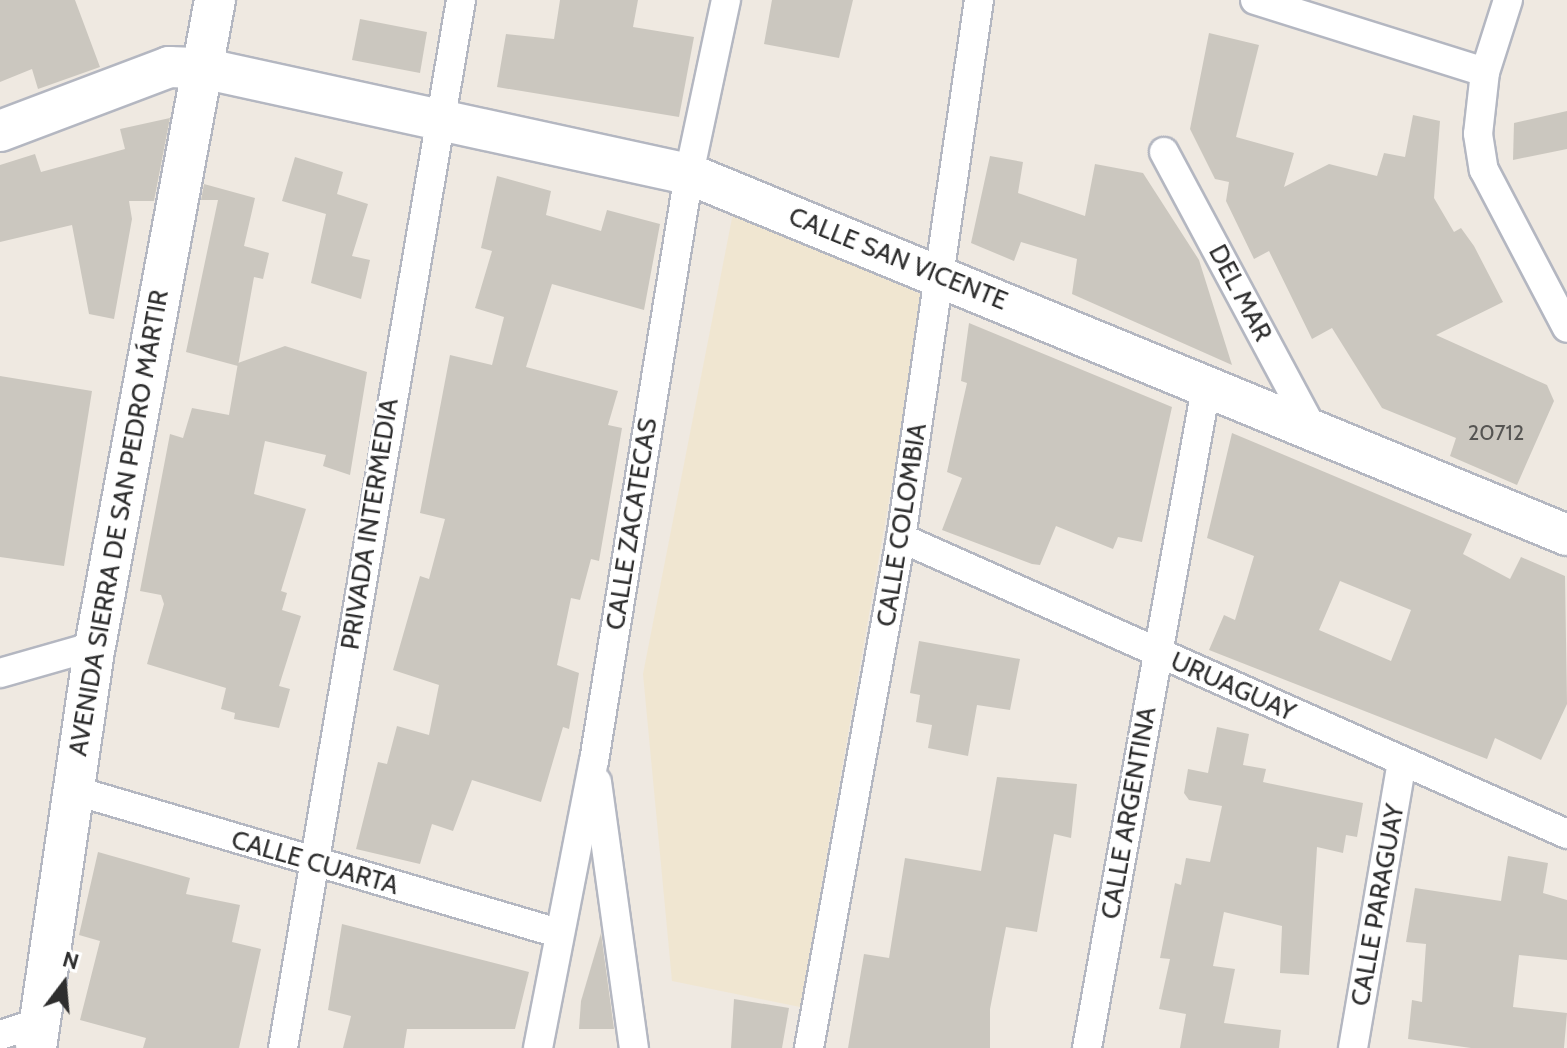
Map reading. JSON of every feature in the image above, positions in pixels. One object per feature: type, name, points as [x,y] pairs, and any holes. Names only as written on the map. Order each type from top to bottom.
[{"type":"street","name":"AVENIDA SIERRA DE SAN PEDRO MÁRTIR","points":[[38,1035],[95,646],[215,0]]},
{"type":"street","name":"PRIVADA INTERMEDIA","points":[[283,1048],[437,118],[461,0]]},
{"type":"street","name":"CALLE ZACATECAS","points":[[538,1048],[594,761],[689,174],[726,0]]},
{"type":"street","name":"CALLE COLOMBIA","points":[[809,1048],[901,538],[979,0]]},
{"type":"street","points":[[1255,0],[1485,72]]},
{"type":"street","points":[[1508,0],[1485,72],[1478,134],[1484,170],[1567,328]]},
{"type":"street","name":"CALLE SAN VICENTE","points":[[0,131],[169,67],[202,68],[689,174],[941,275],[1316,435],[1567,535]]},
{"type":"street","name":"DEL MAR","points":[[1164,152],[1316,435]]},
{"type":"street","name":"CALLE ARGENTINA","points":[[1087,1048],[1206,388]]},
{"type":"street","name":"URUAGUAY","points":[[901,538],[1567,834]]},
{"type":"street","points":[[0,673],[95,646]]},
{"type":"street","points":[[594,761],[634,1048]]},
{"type":"street","name":"CALLE PARAGUAY","points":[[1353,1048],[1402,762]]},
{"type":"street","name":"CALLE CUARTA","points":[[73,790],[313,864],[558,933]]},
{"type":"street","points":[[0,1035],[38,1035]]},
{"type":"shaded area","points":[[733,213],[925,296],[800,1007],[672,981],[643,674]]},
{"type":"building","points":[[0,0],[75,0],[100,67],[38,89],[32,69],[0,82]]},
{"type":"building","points":[[560,0],[638,0],[633,27],[694,37],[679,117],[497,87],[506,34],[554,39]]},
{"type":"building","points":[[772,0],[853,0],[839,58],[764,44]]},
{"type":"building","points":[[360,19],[427,32],[420,73],[352,60]]},
{"type":"building","points":[[1209,33],[1259,45],[1236,137],[1294,153],[1284,187],[1329,164],[1377,176],[1384,153],[1405,157],[1413,115],[1440,121],[1434,198],[1454,232],[1461,228],[1474,246],[1503,302],[1436,335],[1547,385],[1554,401],[1517,485],[1450,456],[1456,438],[1382,408],[1332,328],[1312,339],[1269,251],[1254,259],[1226,201],[1229,182],[1215,179],[1190,129]]},
{"type":"building","points":[[1567,111],[1567,149],[1513,160],[1514,123]]},
{"type":"building","points":[[170,118],[154,201],[129,201],[132,219],[114,319],[89,314],[72,225],[0,242],[0,165],[35,154],[41,172],[125,149],[120,129]]},
{"type":"building","points":[[990,156],[1023,162],[1018,193],[1085,216],[1095,164],[1143,173],[1199,260],[1232,365],[1072,294],[1077,259],[1021,242],[1014,261],[971,243]]},
{"type":"building","points":[[295,157],[343,172],[337,194],[368,204],[352,256],[370,260],[361,299],[311,283],[326,214],[282,201]]},
{"type":"building","points":[[497,176],[551,191],[546,215],[601,231],[607,210],[660,224],[644,310],[552,284],[526,367],[618,391],[608,425],[622,428],[599,561],[591,559],[580,600],[571,598],[557,665],[579,673],[569,729],[563,727],[541,802],[472,780],[453,831],[432,824],[420,864],[356,849],[378,762],[387,764],[397,726],[429,735],[439,685],[393,670],[420,576],[429,579],[445,519],[420,513],[450,355],[492,365],[504,317],[475,308],[492,251],[481,248]]},
{"type":"building","points":[[204,184],[255,198],[244,246],[269,253],[263,279],[254,277],[238,366],[186,352],[218,200],[201,200]]},
{"type":"building","points":[[969,323],[1172,407],[1142,542],[1118,537],[1113,549],[1056,526],[1040,565],[942,530],[962,478],[947,472],[967,383],[961,381]]},
{"type":"building","points":[[285,346],[367,372],[350,475],[323,466],[326,455],[265,441],[254,494],[306,509],[281,591],[287,593],[282,610],[301,616],[279,686],[290,689],[279,728],[234,719],[235,713],[221,709],[226,688],[147,664],[164,604],[161,595],[140,591],[170,434],[183,438],[192,408],[229,415],[238,363]]},
{"type":"building","points":[[0,376],[92,391],[64,566],[0,557]]},
{"type":"building","points":[[1232,433],[1472,534],[1463,554],[1510,579],[1521,557],[1565,576],[1567,704],[1541,760],[1495,738],[1487,759],[1209,650],[1224,615],[1235,620],[1254,556],[1207,538]],"holes":[[[1340,581],[1411,610],[1391,661],[1319,630]]]},
{"type":"building","points":[[919,641],[1020,659],[1010,710],[977,705],[968,756],[928,748],[932,725],[916,722],[920,695],[910,693]]},
{"type":"building","points":[[1217,727],[1249,734],[1243,765],[1266,769],[1263,782],[1363,803],[1357,837],[1346,835],[1343,853],[1317,847],[1309,975],[1280,973],[1282,926],[1224,912],[1213,966],[1235,969],[1224,1023],[1281,1030],[1279,1048],[1180,1048],[1186,1014],[1159,1009],[1170,959],[1160,958],[1175,883],[1181,885],[1186,858],[1210,862],[1222,806],[1189,800],[1184,793],[1188,769],[1208,773]]},
{"type":"building","points":[[997,777],[1077,784],[1071,838],[1054,834],[1037,932],[1006,927],[990,1009],[990,1048],[848,1048],[864,954],[889,958],[905,858],[981,871]]},
{"type":"building","points":[[98,852],[190,878],[186,894],[240,905],[232,942],[261,949],[239,1048],[143,1048],[146,1038],[80,1020],[100,941],[79,935]]},
{"type":"building","points":[[1508,856],[1548,863],[1543,893],[1567,900],[1567,960],[1519,955],[1513,1007],[1567,1013],[1564,1048],[1471,1048],[1408,1039],[1412,1000],[1422,1002],[1426,944],[1406,942],[1415,888],[1501,901]]},
{"type":"building","points":[[342,924],[529,972],[515,1029],[407,1029],[404,1048],[343,1048],[351,1016],[328,1010]]},
{"type":"building","points":[[601,933],[614,1029],[579,1029],[581,1001]]},
{"type":"building","points":[[734,999],[789,1008],[782,1048],[731,1048]]}]
